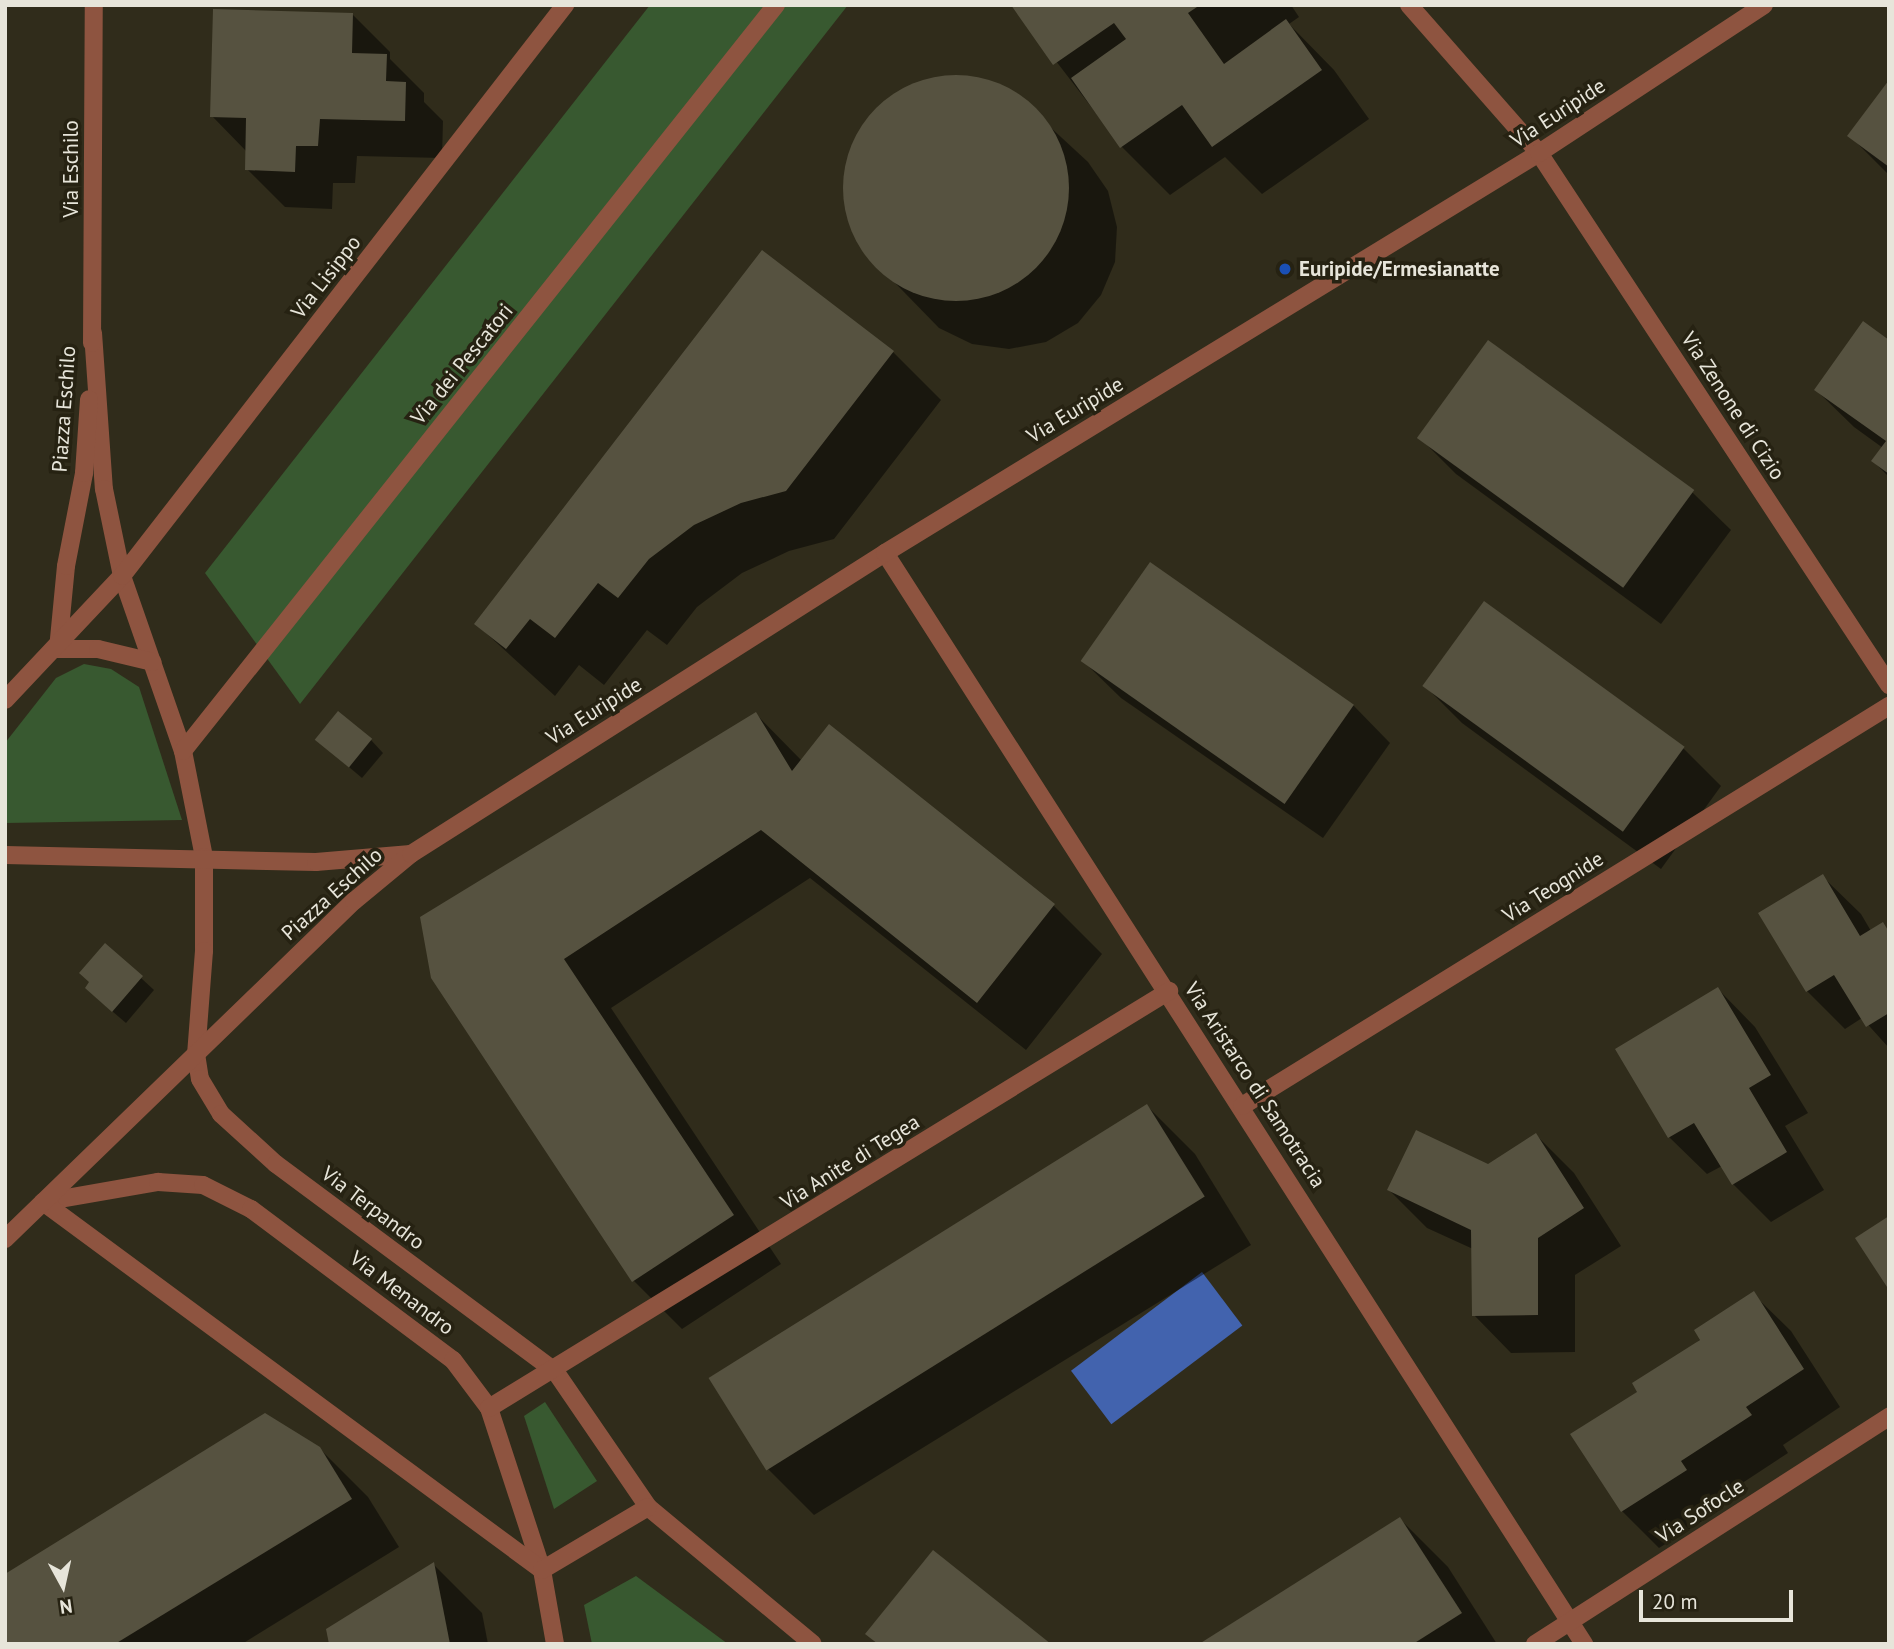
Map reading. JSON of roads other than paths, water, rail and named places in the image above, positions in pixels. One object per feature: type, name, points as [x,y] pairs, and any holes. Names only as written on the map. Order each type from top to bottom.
[{"type":"street","name":"Via Eschilo","points":[[93,333],[94,5]]},
{"type":"street","name":"Via Lisippo","points":[[122,576],[565,5]]},
{"type":"street","name":"Via dei Pescatori","points":[[183,751],[776,5]]},
{"type":"street","name":"Via Zenone di Cizio","points":[[1409,5],[1538,153],[1889,685]]},
{"type":"street","name":"Via Euripide","points":[[411,854],[885,553],[1538,153],[1764,5]]},
{"type":"street","name":"Piazza Eschilo","points":[[93,333],[104,489],[122,576],[183,751],[204,857],[205,951],[196,1054]]},
{"type":"street","name":"Piazza Eschilo","points":[[58,649],[66,566],[83,474],[93,333]]},
{"type":"street","name":"Via Aristarco di Samotracia","points":[[885,553],[1169,992],[1584,1644]]},
{"type":"street","points":[[5,700],[58,649],[122,576]]},
{"type":"street","points":[[58,649],[98,649],[152,662]]},
{"type":"street","name":"Via Teognide","points":[[1242,1106],[1889,706]]},
{"type":"street","name":"Piazza Eschilo","points":[[5,855],[204,857],[316,862],[411,854]]},
{"type":"street","name":"Piazza Eschilo","points":[[5,1238],[196,1054],[411,854]]},
{"type":"street","name":"Via Anite di Tegea","points":[[555,1371],[1169,992]]},
{"type":"street","name":"Via Terpandro","points":[[196,1054],[200,1079],[221,1114],[276,1164],[555,1371],[648,1507],[813,1644]]},
{"type":"street","name":"Via Menandro","points":[[43,1202],[159,1182],[203,1185],[251,1209],[453,1360],[489,1408],[542,1570],[555,1644]]},
{"type":"street","points":[[43,1202],[542,1570],[648,1507]]},
{"type":"street","points":[[489,1408],[555,1371]]},
{"type":"street","name":"Via Sofocle","points":[[1535,1644],[1889,1417]]},
{"type":"water","points":[[1202,1272],[1242,1326],[1111,1424],[1071,1371]]},
{"type":"place","name":"Euripide/Ermesianatte","points":[[1285,269]]}]
